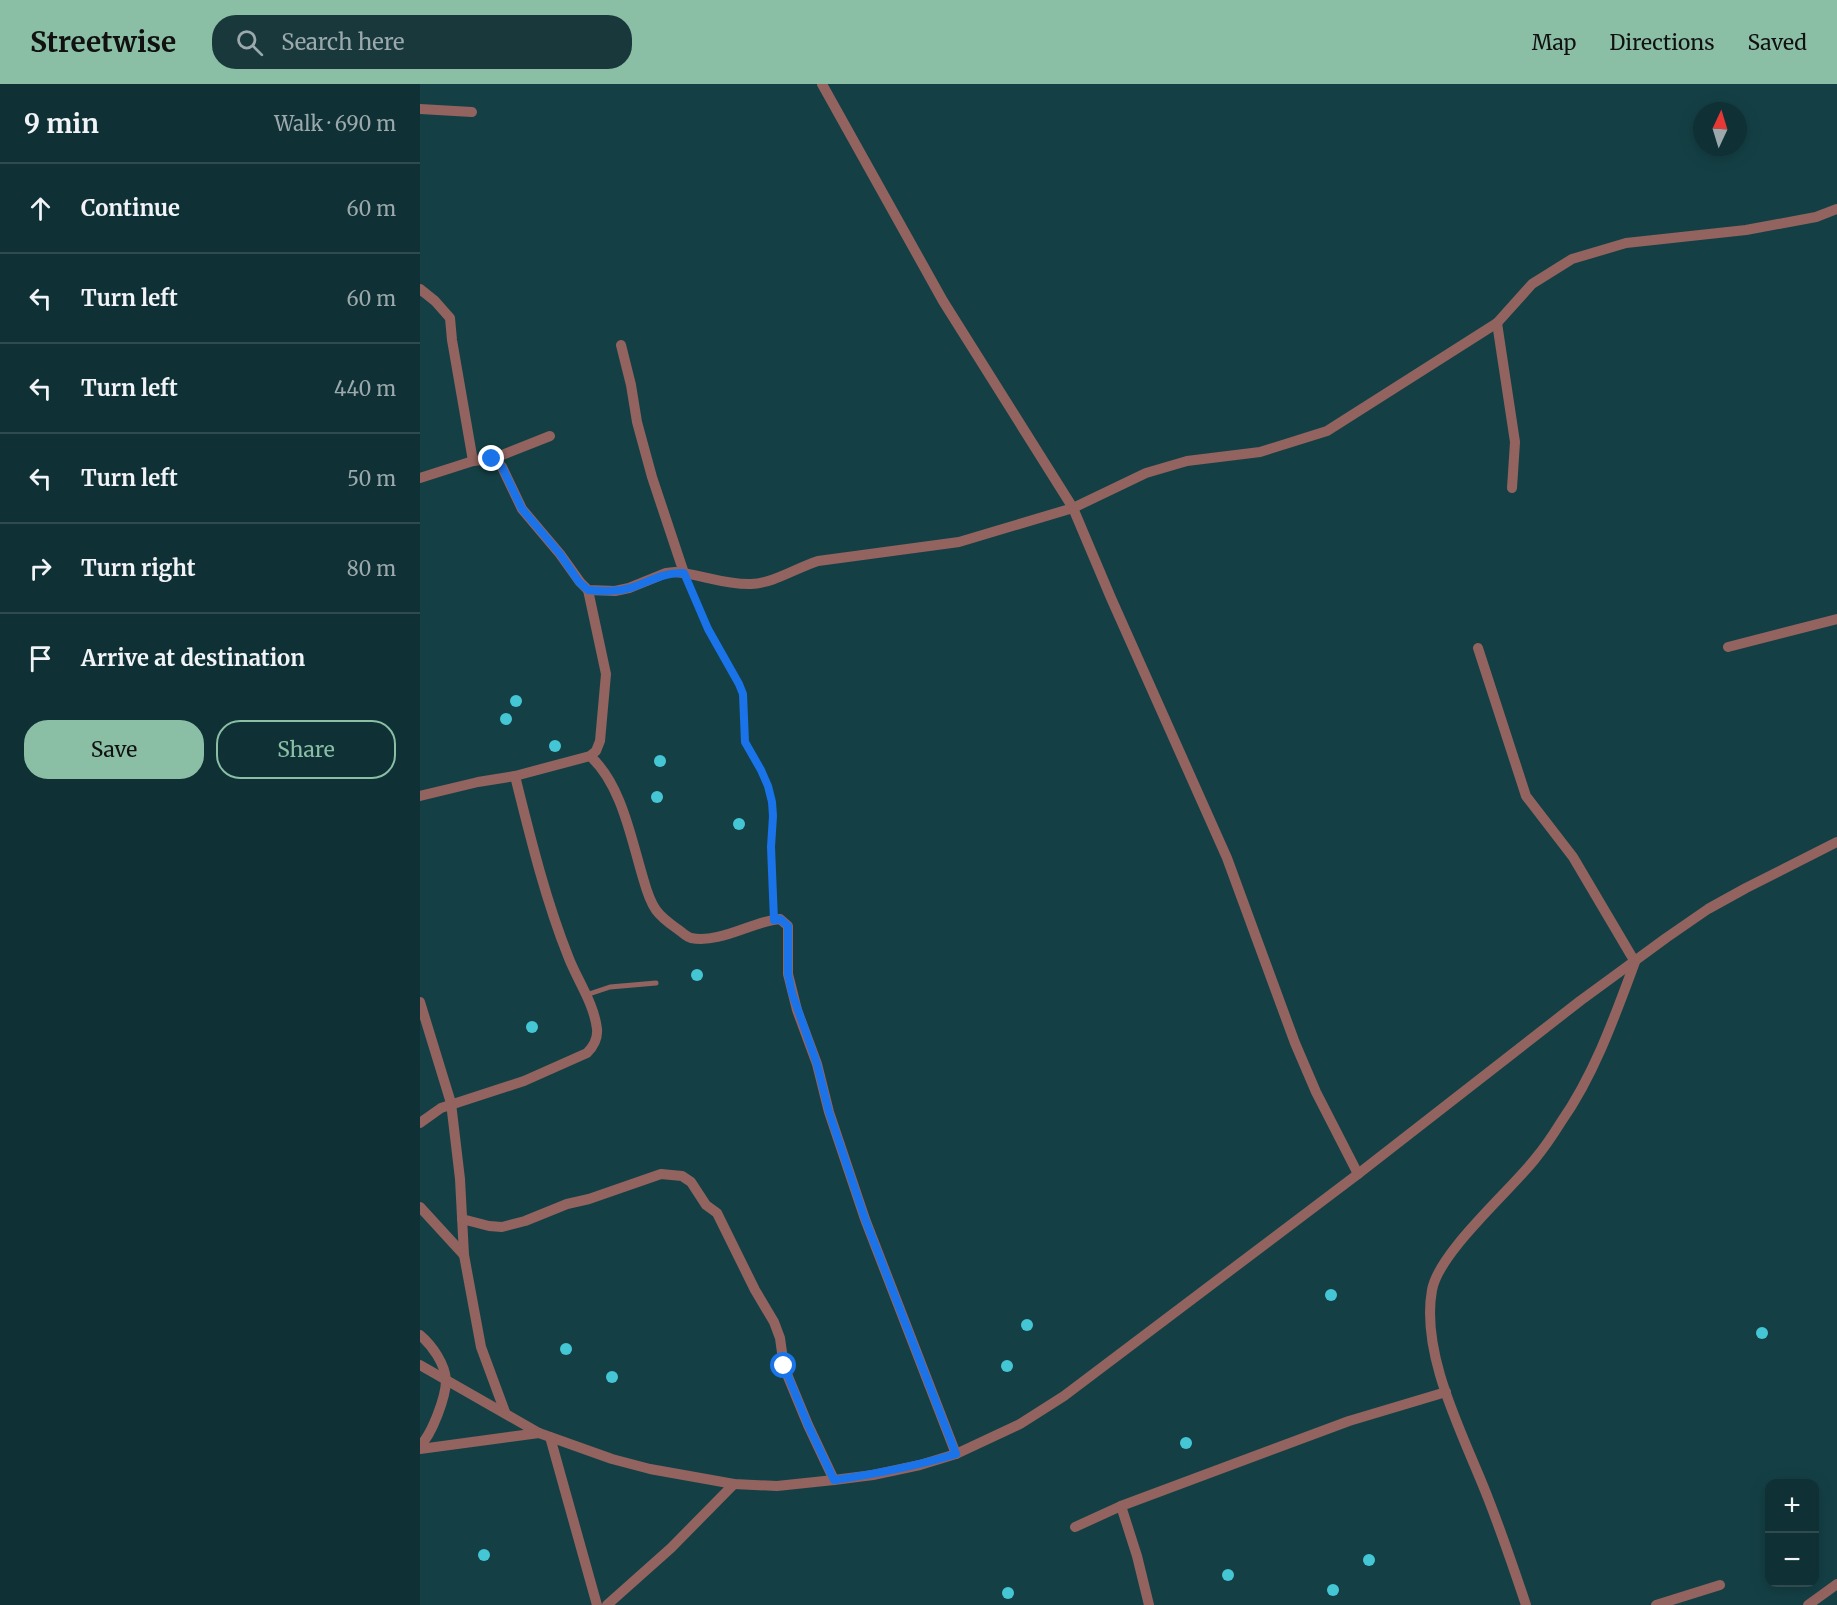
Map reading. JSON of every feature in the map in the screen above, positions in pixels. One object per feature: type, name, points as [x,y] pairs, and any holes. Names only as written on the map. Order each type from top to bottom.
[{"type":"street","points":[[822,84],[943,302],[1073,508],[1115,609],[1227,858],[1295,1043],[1316,1092],[1358,1174]]},
{"type":"street","points":[[420,109],[472,112]]},
{"type":"street","points":[[588,590],[615,591],[629,588],[666,573],[684,573],[750,584],[772,580],[818,561],[959,542],[1073,508],[1146,473],[1187,461],[1260,452],[1327,431],[1497,323],[1532,284],[1572,259],[1626,243],[1746,230],[1815,217],[1837,209]]},
{"type":"street","points":[[420,289],[450,318],[472,461]]},
{"type":"street","points":[[1497,323],[1515,442],[1512,488]]},
{"type":"street","points":[[621,345],[643,444],[684,573]]},
{"type":"street","points":[[420,478],[472,461],[492,459],[550,436]]},
{"type":"street","points":[[420,796],[515,776],[590,756],[596,751],[600,741],[606,674],[588,590],[579,582],[560,554],[522,509],[502,467],[492,459]]},
{"type":"street","points":[[1728,647],[1837,619]]},
{"type":"street","points":[[1478,648],[1526,796],[1573,857],[1635,962]]},
{"type":"street","points":[[590,756],[608,776],[633,843],[647,890],[656,910],[669,923],[690,938],[708,938],[780,919],[788,926],[790,983],[797,1010],[817,1064],[829,1112],[865,1219],[956,1454]]},
{"type":"street","points":[[420,1123],[451,1103],[524,1081],[587,1053],[594,1046],[597,1028],[586,995],[568,957],[550,904],[515,776]]},
{"type":"street","points":[[420,1365],[539,1433],[612,1459],[734,1484],[777,1486],[873,1475],[920,1465],[956,1454],[1020,1424],[1064,1396],[1358,1174],[1580,1001],[1708,909],[1837,842]]},
{"type":"street","points":[[1527,1605],[1446,1392],[1432,1342],[1430,1313],[1432,1289],[1443,1265],[1462,1240],[1535,1159],[1563,1119],[1587,1079],[1635,962]]},
{"type":"street","points":[[420,1002],[451,1103],[464,1255],[481,1347],[504,1412]]},
{"type":"street","points":[[462,1219],[502,1227],[661,1174],[682,1176],[691,1182],[706,1205],[717,1213],[755,1290],[774,1322],[780,1338],[784,1366],[834,1480]]},
{"type":"street","points":[[420,1207],[464,1255]]},
{"type":"street","points":[[420,1335],[438,1354],[446,1379],[433,1428],[420,1447]]},
{"type":"street","points":[[1075,1527],[1121,1506],[1349,1421],[1446,1392]]},
{"type":"street","points":[[420,1447],[539,1433]]},
{"type":"street","points":[[550,1437],[597,1605]]},
{"type":"street","points":[[607,1605],[671,1548],[734,1484]]},
{"type":"street","points":[[1121,1506],[1149,1605]]},
{"type":"street","points":[[1808,1605],[1837,1584]]},
{"type":"street","points":[[1656,1605],[1720,1585]]},
{"type":"lane","points":[[586,995],[610,987],[656,983]]},
{"type":"path","points":[[684,573],[708,629],[743,694],[745,742],[768,786],[773,816],[771,847],[774,920]]},
{"type":"building","points":[[518,695],[522,701],[518,707],[514,707],[510,699]]},
{"type":"building","points":[[508,713],[512,719],[508,725],[504,725],[500,717]]},
{"type":"building","points":[[557,740],[561,746],[557,752],[553,752],[549,744]]},
{"type":"building","points":[[662,755],[666,761],[662,767],[658,767],[654,759]]},
{"type":"building","points":[[659,791],[663,797],[659,803],[655,803],[651,795]]},
{"type":"building","points":[[741,818],[745,824],[741,830],[737,830],[733,822]]},
{"type":"building","points":[[699,969],[703,975],[699,981],[695,981],[691,973]]},
{"type":"building","points":[[534,1021],[538,1027],[534,1033],[530,1033],[526,1025]]},
{"type":"building","points":[[1333,1289],[1337,1295],[1333,1301],[1329,1301],[1325,1293]]},
{"type":"building","points":[[1029,1319],[1033,1325],[1029,1331],[1025,1331],[1021,1323]]},
{"type":"building","points":[[1764,1327],[1768,1333],[1764,1339],[1760,1339],[1756,1331]]},
{"type":"building","points":[[568,1343],[572,1349],[568,1355],[564,1355],[560,1347]]},
{"type":"building","points":[[1009,1360],[1013,1366],[1009,1372],[1005,1372],[1001,1364]]},
{"type":"building","points":[[614,1371],[618,1377],[614,1383],[610,1383],[606,1375]]},
{"type":"building","points":[[1188,1437],[1192,1443],[1188,1449],[1184,1449],[1180,1441]]},
{"type":"building","points":[[486,1549],[490,1555],[486,1561],[482,1561],[478,1553]]},
{"type":"building","points":[[1371,1554],[1375,1560],[1371,1566],[1367,1566],[1363,1558]]},
{"type":"building","points":[[1230,1569],[1234,1575],[1230,1581],[1226,1581],[1222,1573]]},
{"type":"building","points":[[1335,1584],[1339,1590],[1335,1596],[1331,1596],[1327,1588]]},
{"type":"building","points":[[1010,1587],[1014,1593],[1010,1599],[1006,1599],[1002,1591]]},
{"type":"route","points":[[492,459],[502,467],[522,509],[560,554],[579,582],[588,590],[615,591],[629,588],[666,573],[684,573],[708,629],[739,684],[743,694],[745,742],[761,770],[772,802],[774,920],[780,919],[788,926],[788,974],[797,1010],[817,1064],[829,1112],[865,1219],[956,1454],[920,1465],[834,1480],[784,1366]]}]
